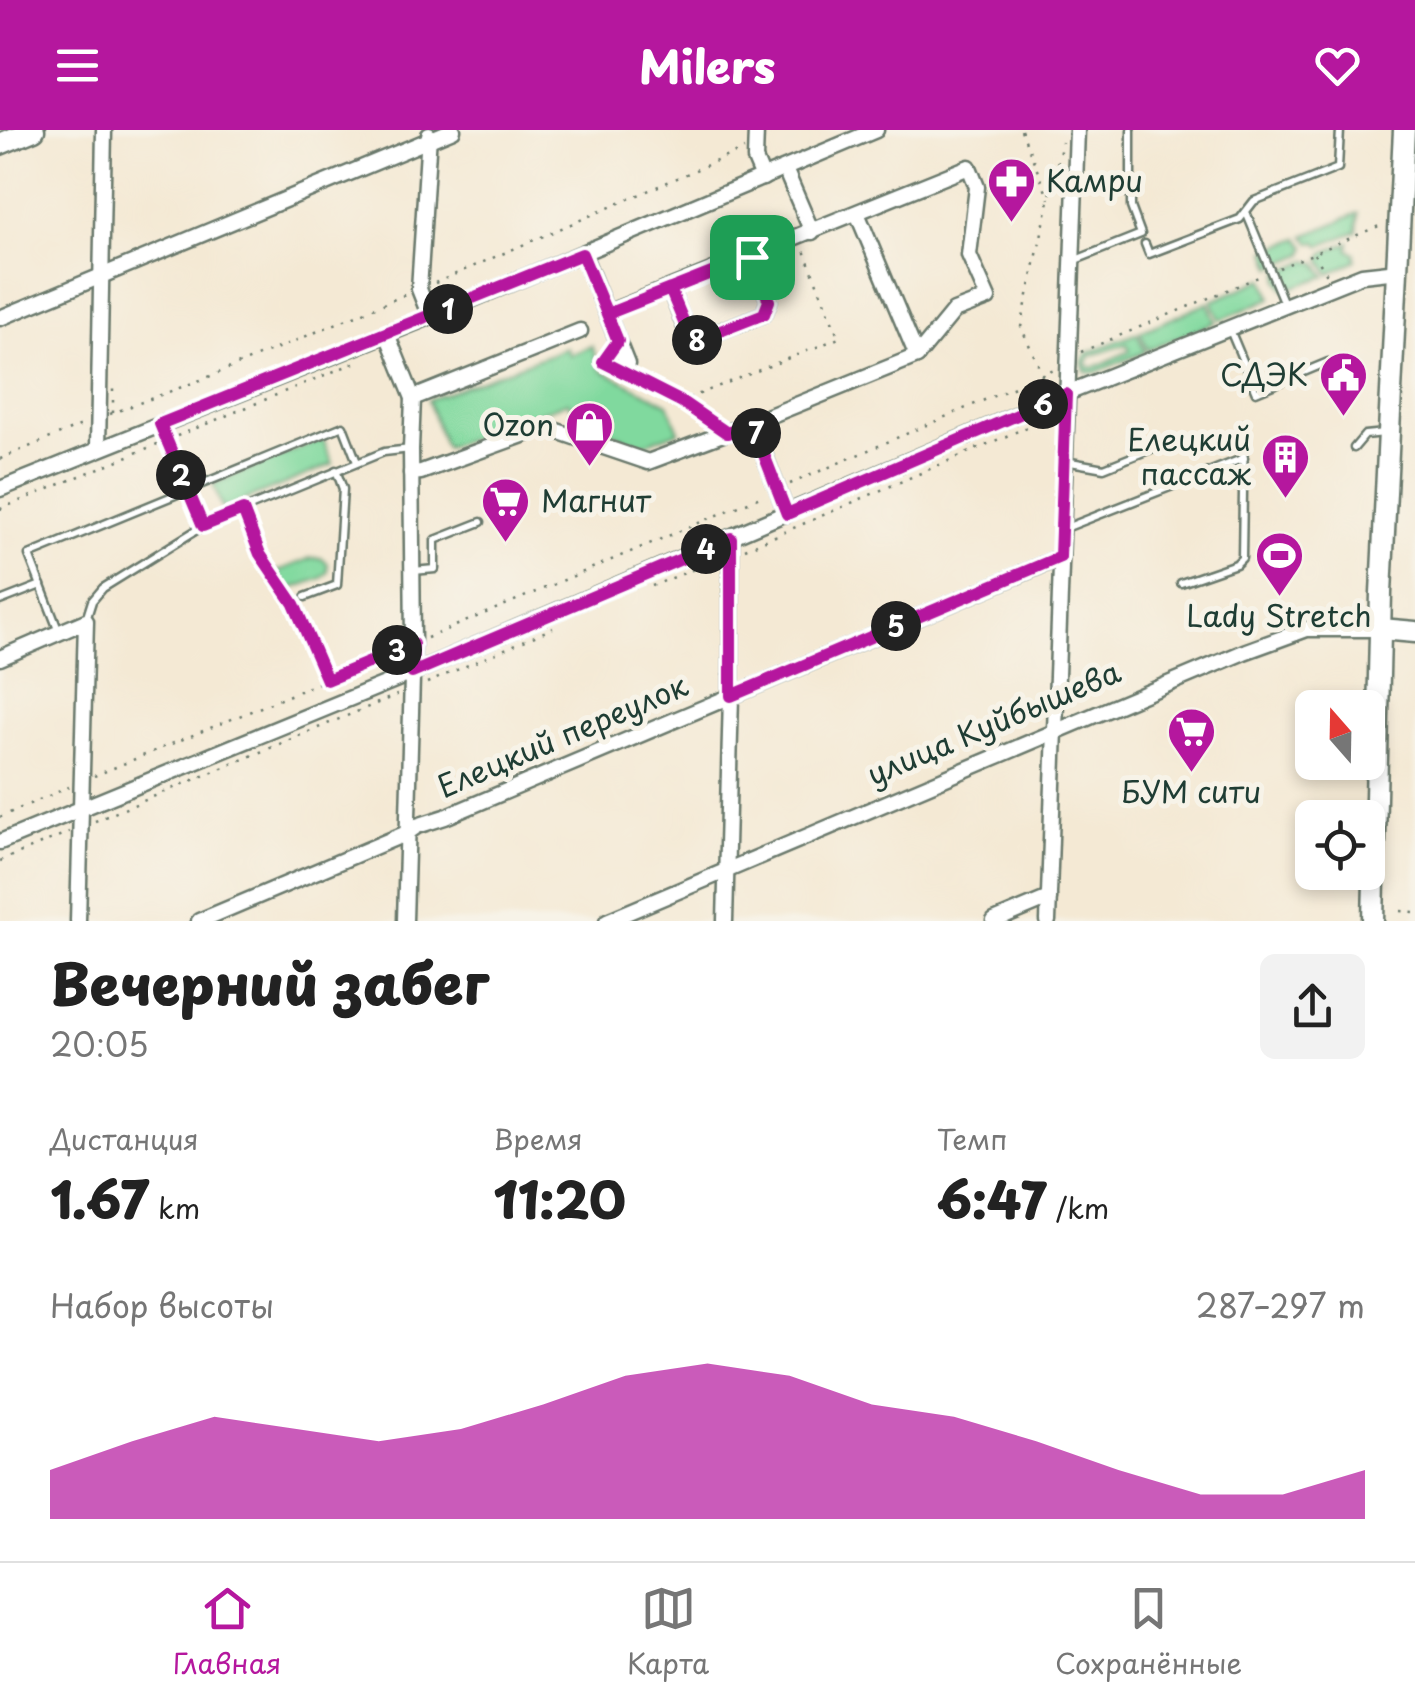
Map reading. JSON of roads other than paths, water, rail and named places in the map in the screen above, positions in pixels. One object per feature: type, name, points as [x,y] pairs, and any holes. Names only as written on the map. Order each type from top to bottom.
[{"type":"main road","points":[[0,144],[34,130]]},
{"type":"main road","points":[[1372,921],[1381,630],[1392,433],[1406,309],[1398,272],[1404,130]]},
{"type":"main road","name":"улица Куйбышева","points":[[1381,630],[1415,632]]},
{"type":"street","points":[[98,448],[104,130]]},
{"type":"street","points":[[0,318],[428,135],[453,130]]},
{"type":"street","points":[[0,490],[388,334],[876,130]]},
{"type":"street","points":[[1048,921],[1077,130]]},
{"type":"street","points":[[428,135],[418,290],[430,316]]},
{"type":"street","points":[[755,137],[756,159],[763,178]]},
{"type":"street","points":[[411,473],[545,427],[648,462],[916,356],[954,312],[988,298],[968,255],[977,188],[969,167],[607,314]]},
{"type":"street","points":[[785,169],[805,235]]},
{"type":"street","points":[[857,213],[916,356]]},
{"type":"street","points":[[582,254],[627,364]]},
{"type":"street","points":[[670,289],[692,342],[764,314],[769,301],[752,257]]},
{"type":"street","points":[[0,842],[412,673],[1066,394],[1334,286],[1378,271],[1398,272]]},
{"type":"street","points":[[413,398],[580,331]]},
{"type":"street","points":[[388,334],[413,398],[413,644],[406,921]]},
{"type":"street","points":[[752,424],[787,514]]},
{"type":"street","points":[[725,921],[731,538]]},
{"type":"street","name":"Елецкий переулок","points":[[199,921],[1060,557]]},
{"type":"street","points":[[0,658],[86,621],[78,921]]},
{"type":"street","name":"улица Куйбышева","points":[[607,921],[1054,730],[1308,628],[1381,630]]},
{"type":"street","points":[[994,921],[1049,898]]},
{"type":"lane","points":[[1072,262],[1141,234],[1131,208],[1130,130]]},
{"type":"lane","points":[[1145,244],[1149,254],[1240,219],[1254,201],[1338,168],[1340,130]]},
{"type":"lane","points":[[1246,211],[1284,306]]},
{"type":"lane","points":[[1229,328],[1256,392],[1328,362]]},
{"type":"lane","points":[[160,424],[203,526]]},
{"type":"lane","points":[[1181,583],[1240,562],[1244,424]]},
{"type":"lane","points":[[60,633],[29,555],[344,426],[357,462]]},
{"type":"lane","points":[[1354,448],[1366,435],[1392,433]]},
{"type":"lane","points":[[1064,461],[1104,468],[1166,444]]},
{"type":"lane","points":[[86,621],[92,602],[103,588],[203,526],[357,462],[384,452],[410,449]]},
{"type":"lane","points":[[1061,530],[1244,458]]},
{"type":"lane","points":[[305,597],[336,585],[342,489],[336,470]]},
{"type":"lane","points":[[412,571],[435,570],[435,540],[481,522]]},
{"type":"lane","points":[[0,602],[41,585]]},
{"type":"place","name":"Камри","points":[[1011,224]]},
{"type":"place","name":"СДЭК","points":[[1343,418]]},
{"type":"place","name":"Ozon","points":[[589,468]]},
{"type":"place","name":"Елецкий пассаж","points":[[1286,500]]},
{"type":"place","name":"Магнит","points":[[506,544]]},
{"type":"place","name":"Lady Stretch","points":[[1279,598]]},
{"type":"place","name":"БУМ сити","points":[[1191,774]]}]
